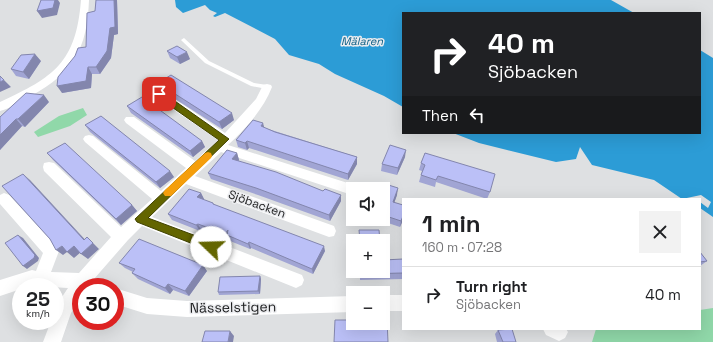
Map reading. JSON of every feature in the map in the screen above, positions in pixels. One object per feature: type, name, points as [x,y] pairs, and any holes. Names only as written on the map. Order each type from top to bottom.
[{"type":"street","points":[[0,107],[40,86],[59,71],[69,60],[76,48],[84,21],[86,0]]},
{"type":"street","points":[[92,278],[121,237],[222,143],[260,101],[267,87]]},
{"type":"street","points":[[159,94],[222,143],[346,188]]},
{"type":"street","points":[[130,120],[195,168]]},
{"type":"street","points":[[89,139],[161,199]]},
{"type":"street","points":[[49,167],[121,237]]},
{"type":"street","name":"Sjöbacken","points":[[184,178],[329,231]]},
{"type":"street","points":[[4,199],[51,251],[41,278]]},
{"type":"street","points":[[140,219],[296,280]]},
{"type":"street","points":[[0,288],[12,284]]},
{"type":"street","name":"Nässelstigen","points":[[124,299],[147,306],[187,309],[346,304]]},
{"type":"street","points":[[52,342],[64,309],[72,301]]},
{"type":"street","points":[[390,304],[402,303]]},
{"type":"lane","points":[[184,40],[207,62],[253,86],[267,87]]},
{"type":"green space","points":[[83,108],[87,115],[70,126],[38,137],[34,132],[59,116]]},
{"type":"green space","points":[[713,308],[713,342],[592,342],[596,330],[701,330],[701,310]]},
{"type":"water","name":"Mälaren","points":[[175,0],[611,0],[632,12],[402,12],[402,106],[384,96],[335,74],[319,64],[289,55],[275,39],[225,13],[215,17],[213,16],[217,13],[210,10],[205,5],[183,13],[176,7]]},
{"type":"water","points":[[701,51],[713,58],[713,217],[701,209],[701,203],[708,208],[711,202],[701,195],[681,198],[654,180],[592,165],[580,147],[576,159],[556,162],[479,143],[456,134],[701,134]]},
{"type":"building","points":[[41,0],[55,0],[53,8],[37,11]]},
{"type":"building","points":[[96,0],[114,0],[115,27],[110,28],[107,51],[96,67],[88,67],[86,81],[57,86],[58,77],[75,56],[78,48],[86,47],[87,13],[95,11]]},
{"type":"building","points":[[177,46],[187,52],[177,57],[167,51]]},
{"type":"building","points":[[35,54],[23,72],[11,69],[21,55]]},
{"type":"building","points":[[171,75],[232,113],[219,122],[158,83]]},
{"type":"building","points":[[0,76],[4,80],[0,82]]},
{"type":"building","points":[[26,93],[44,95],[0,135],[0,117]]},
{"type":"building","points":[[142,97],[202,141],[190,151],[127,106]]},
{"type":"building","points":[[101,116],[170,171],[156,182],[85,125]]},
{"type":"building","points":[[253,120],[263,123],[261,126],[275,132],[357,157],[348,174],[247,141],[245,143],[236,140]]},
{"type":"building","points":[[65,143],[132,205],[116,219],[47,153]]},
{"type":"building","points":[[390,145],[406,150],[398,168],[382,164]]},
{"type":"building","points":[[227,150],[237,153],[232,159],[276,172],[323,191],[325,189],[341,195],[329,215],[256,188],[208,173]]},
{"type":"building","points":[[425,153],[495,174],[490,192],[438,176],[436,180],[421,175],[425,165],[421,163]]},
{"type":"building","points":[[23,174],[84,240],[87,237],[93,243],[81,254],[74,246],[67,252],[62,246],[56,250],[50,239],[2,186]]},
{"type":"building","points":[[390,186],[398,188],[393,202],[402,205],[401,221],[390,217]]},
{"type":"building","points":[[189,189],[201,193],[197,197],[213,204],[324,246],[312,269],[249,242],[248,244],[227,235],[228,230],[225,234],[168,214]]},
{"type":"building","points":[[359,230],[379,230],[379,234],[359,234]]},
{"type":"building","points":[[18,235],[35,255],[34,258],[23,266],[5,243]]},
{"type":"building","points":[[139,239],[203,265],[185,291],[168,284],[165,288],[132,273],[135,269],[119,263]]},
{"type":"building","points":[[701,253],[707,261],[701,262]]},
{"type":"building","points":[[402,259],[402,273],[390,273],[390,260]]},
{"type":"building","points":[[260,276],[258,291],[218,292],[220,277]]},
{"type":"building","points":[[335,320],[346,320],[346,330],[387,330],[388,342],[334,342]]},
{"type":"building","points":[[498,330],[512,330],[516,342],[503,342]]},
{"type":"building","points":[[205,331],[230,331],[228,342],[202,342]]},
{"type":"slow traffic","points":[[168,193],[208,156]]},
{"type":"route","points":[[159,94],[225,139],[140,219],[211,247]]}]
